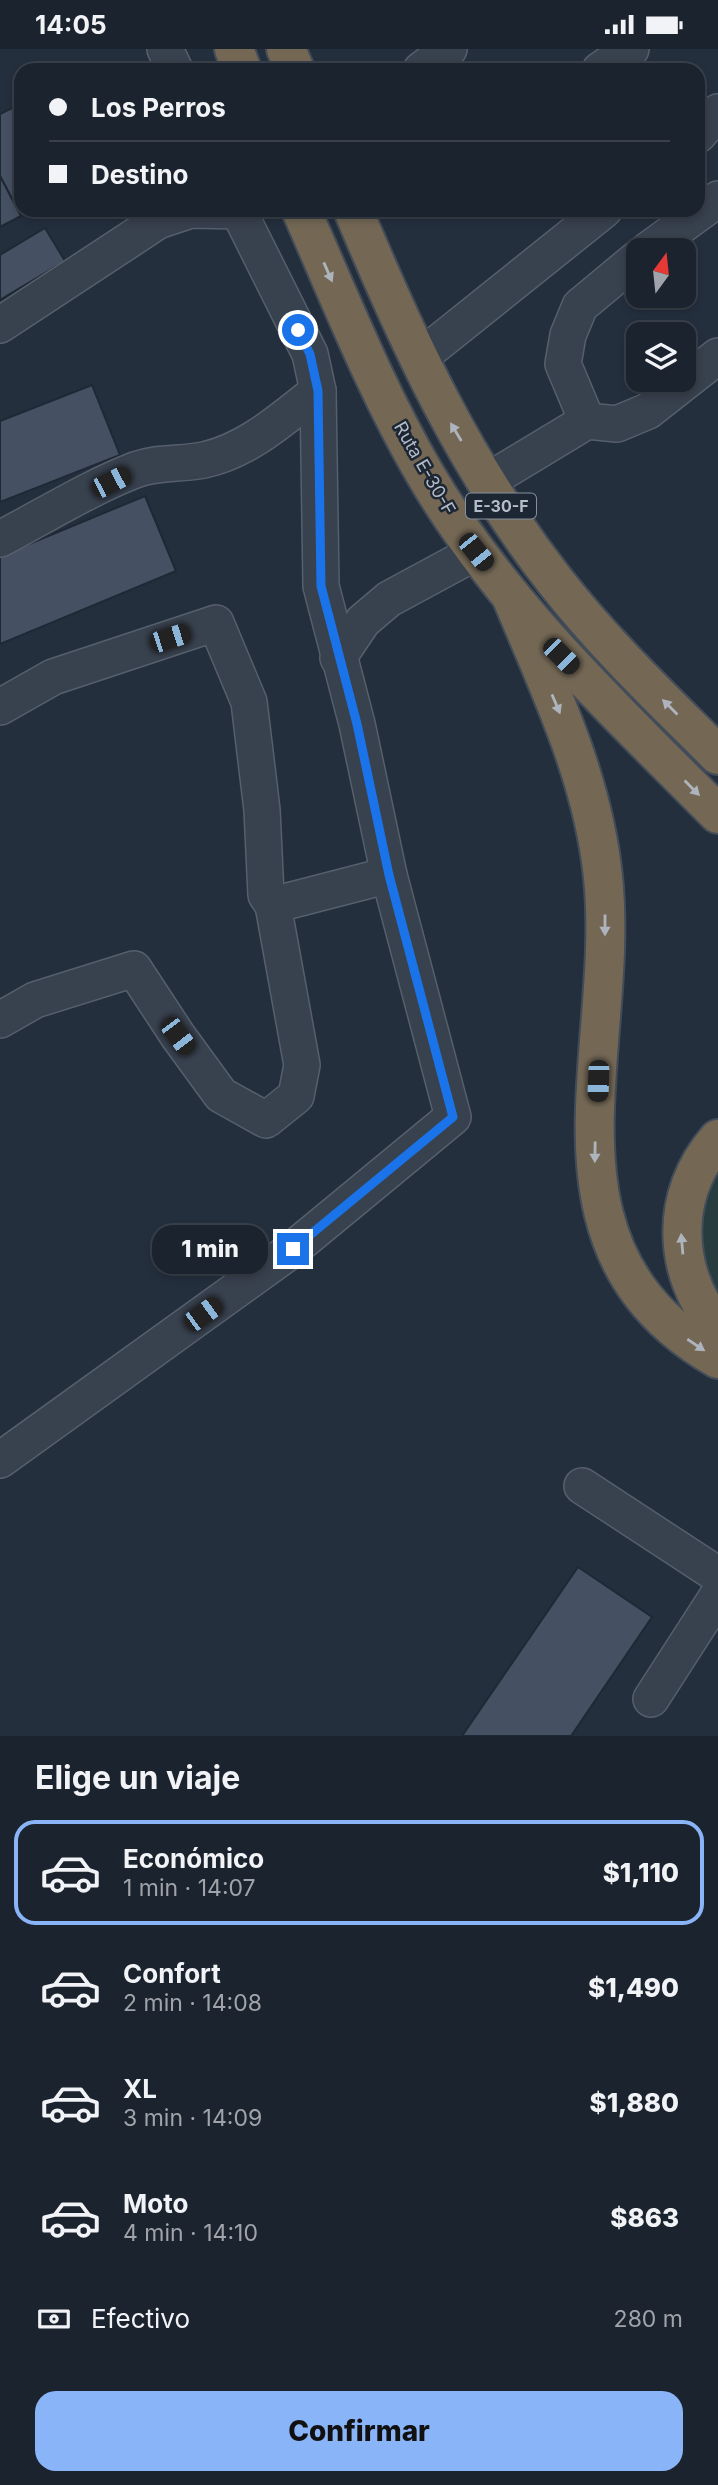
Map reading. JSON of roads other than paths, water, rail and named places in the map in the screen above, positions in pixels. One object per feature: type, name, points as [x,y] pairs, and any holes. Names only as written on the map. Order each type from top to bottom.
[{"type":"highway","name":"Ruta E-30-F","points":[[303,217],[354,332],[425,475],[476,552],[561,656],[718,814]]},
{"type":"highway","name":"E-30-F","points":[[356,217],[418,359],[447,418],[486,482],[555,582],[623,661],[718,755]]},
{"type":"highway","points":[[511,596],[572,743],[597,836],[605,919],[595,1161],[603,1218],[612,1245],[641,1295],[679,1334],[718,1359]]},
{"type":"highway","points":[[718,1139],[697,1168],[689,1187],[681,1230],[687,1273],[706,1313],[718,1328]]},
{"type":"street","points":[[430,63],[449,49]]},
{"type":"street","points":[[610,63],[631,49]]},
{"type":"street","points":[[705,127],[718,112]]},
{"type":"street","points":[[0,325],[158,221],[171,217]]},
{"type":"street","points":[[0,1460],[293,1249],[453,1117],[389,875],[357,724],[321,586],[318,391],[310,354],[242,217]]},
{"type":"street","points":[[418,359],[595,217]]},
{"type":"street","points":[[664,238],[693,217]]},
{"type":"street","points":[[587,421],[563,364],[568,335],[580,306],[626,268]]},
{"type":"street","points":[[310,354],[354,332]]},
{"type":"street","points":[[486,482],[587,421],[617,424],[648,411],[718,356]]},
{"type":"street","points":[[0,539],[134,471],[159,462],[200,460],[222,455],[255,439],[318,391]]},
{"type":"street","points":[[338,658],[363,621],[389,600],[476,552]]},
{"type":"street","points":[[0,707],[53,677],[216,623],[248,702],[262,810],[266,895],[273,905],[302,1065],[296,1096],[266,1120],[221,1095],[134,969],[35,1000],[0,1020]]},
{"type":"street","points":[[273,905],[389,875]]},
{"type":"street","points":[[582,1486],[718,1575]]},
{"type":"street","points":[[651,1699],[718,1595]]}]
